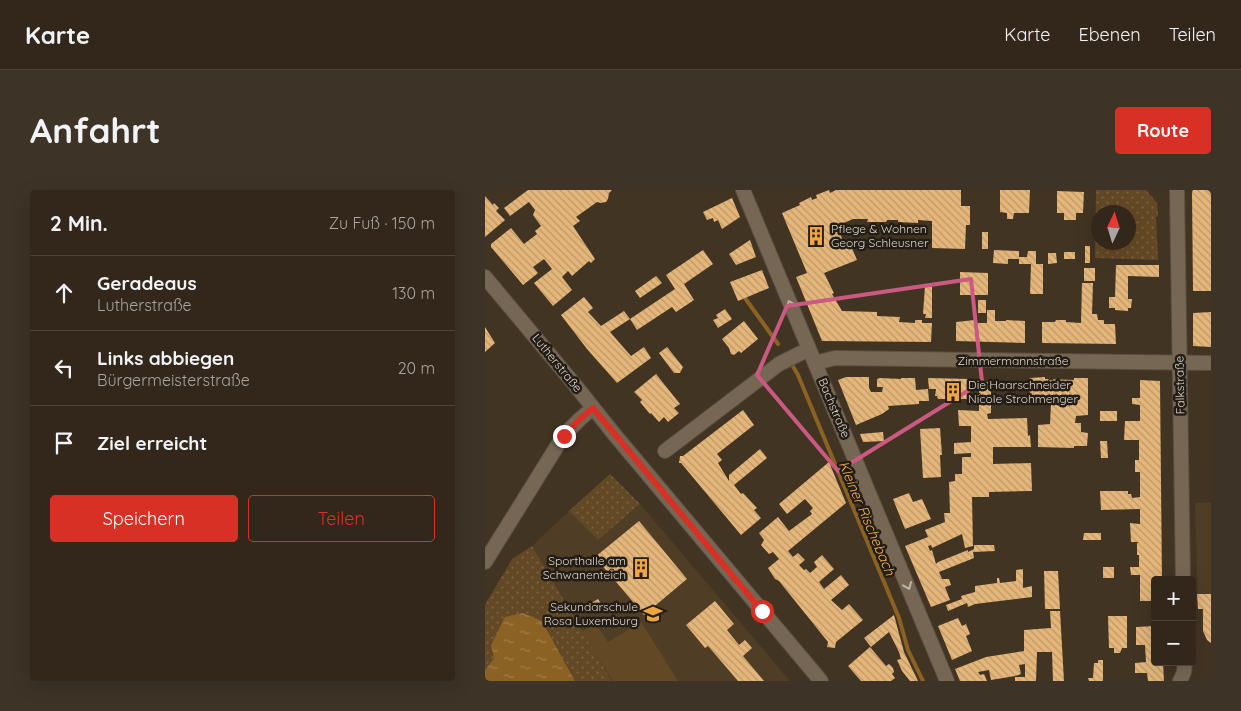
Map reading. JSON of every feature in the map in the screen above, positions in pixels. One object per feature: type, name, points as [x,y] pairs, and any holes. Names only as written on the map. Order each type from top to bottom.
[{"type":"street","name":"Bachstraße","points":[[743,190],[947,681]]},
{"type":"street","name":"Falkstraße","points":[[1177,190],[1183,576]]},
{"type":"street","name":"Lutherstraße","points":[[485,277],[821,681]]},
{"type":"street","points":[[665,451],[779,364],[809,349]]},
{"type":"street","name":"Zimmermannstraße","points":[[815,363],[835,358],[1211,363]]},
{"type":"street","points":[[485,562],[564,436],[593,408]]},
{"type":"street","points":[[1180,681],[1185,666]]},
{"type":"highlighted area","points":[[971,279],[982,382],[838,471],[757,375],[787,306]]},
{"type":"shaded area","points":[[1096,190],[1146,190],[1157,203],[1158,260],[1095,258],[1095,250],[1136,250],[1136,205],[1096,205]]},
{"type":"shaded area","points":[[610,474],[640,504],[598,540],[569,511]]},
{"type":"shaded area","points":[[1211,502],[1211,643],[1207,640],[1203,631],[1202,609],[1198,609],[1195,503]]},
{"type":"shaded area","name":"Sekundarschule Rosa Luxemburg","points":[[640,504],[790,681],[612,681],[532,546],[569,511],[598,540]]},
{"type":"shaded area","points":[[532,546],[612,681],[575,681],[542,621],[494,658],[485,670],[485,605],[512,559]]},
{"type":"shaded area","points":[[641,622],[678,681],[613,681],[582,632],[595,623],[608,642]]},
{"type":"water","points":[[523,613],[542,621],[575,681],[485,681],[485,670],[494,658],[491,645],[505,617]]},
{"type":"building","points":[[528,190],[612,190],[606,202],[597,202],[576,217],[580,221],[573,226],[595,259],[591,263],[589,261],[572,276],[568,271],[562,277],[572,290],[553,306],[534,283],[552,269],[544,259],[533,267],[538,273],[523,285],[491,247],[491,244],[511,228],[524,244],[537,234],[535,231],[541,226],[533,215],[535,210],[529,202],[510,216],[504,208]]},
{"type":"building","name":"Pflege & Wohnen Georg Schleusner","points":[[829,190],[830,193],[836,190],[961,190],[961,206],[970,206],[970,225],[966,225],[965,249],[932,248],[932,221],[918,220],[918,223],[898,222],[898,220],[867,222],[868,219],[853,219],[837,226],[846,248],[851,246],[857,260],[824,273],[834,293],[832,294],[842,311],[877,312],[877,316],[900,317],[899,322],[915,323],[915,320],[922,320],[922,323],[932,323],[931,342],[822,341],[796,277],[807,273],[782,213],[800,205],[799,203],[811,197],[812,200],[817,198],[816,195]]},
{"type":"building","points":[[1000,190],[1030,190],[1029,213],[1014,213],[1013,219],[1007,219],[1007,213],[1000,212]]},
{"type":"building","points":[[1193,190],[1211,190],[1211,291],[1193,291]]},
{"type":"building","points":[[1057,191],[1084,192],[1083,213],[1076,213],[1076,220],[1064,220],[1064,213],[1057,213]]},
{"type":"building","points":[[485,196],[493,205],[494,203],[499,208],[496,211],[505,220],[485,237]]},
{"type":"building","points":[[732,198],[740,217],[722,229],[718,220],[714,222],[713,218],[707,220],[703,212]]},
{"type":"building","points":[[982,232],[988,232],[988,249],[982,249]]},
{"type":"building","points":[[750,240],[756,257],[736,265],[729,254]]},
{"type":"building","points":[[1085,246],[1090,246],[1090,263],[1085,263]]},
{"type":"building","points":[[703,250],[713,264],[684,284],[694,300],[676,312],[672,307],[637,330],[630,319],[675,289],[666,275]]},
{"type":"building","points":[[994,250],[1019,251],[1019,257],[1027,257],[1028,251],[1036,251],[1036,264],[1043,264],[1043,294],[1030,294],[1031,264],[1019,264],[1019,259],[1008,259],[1008,264],[993,263]]},
{"type":"building","points":[[1064,252],[1075,252],[1075,259],[1064,259]]},
{"type":"building","points":[[1048,253],[1056,253],[1057,263],[1048,264]]},
{"type":"building","points":[[1116,265],[1159,265],[1159,277],[1128,276],[1128,299],[1132,299],[1131,308],[1128,308],[1128,311],[1109,308],[1109,297],[1115,297]]},
{"type":"building","points":[[1084,268],[1095,268],[1095,281],[1084,281]]},
{"type":"building","points":[[762,270],[769,288],[738,301],[730,282]]},
{"type":"building","points":[[960,272],[988,273],[988,295],[960,295]]},
{"type":"building","points":[[656,276],[662,283],[640,298],[635,291]]},
{"type":"building","points":[[1082,283],[1093,283],[1092,314],[1097,314],[1098,320],[1104,320],[1104,324],[1115,324],[1116,344],[1042,343],[1042,322],[1066,320],[1066,322],[1081,323]]},
{"type":"building","points":[[925,286],[932,287],[932,318],[925,318],[926,314],[923,314]]},
{"type":"building","points":[[584,297],[593,308],[588,312],[601,326],[624,311],[630,319],[610,332],[631,356],[644,347],[651,358],[617,383],[587,349],[561,315]]},
{"type":"building","points":[[978,300],[986,300],[986,313],[978,313]]},
{"type":"building","points":[[725,309],[732,319],[718,328],[713,320],[718,318],[716,315]]},
{"type":"building","points":[[987,310],[995,310],[995,321],[1025,321],[1025,343],[956,341],[956,322],[975,320],[975,323],[987,323]]},
{"type":"building","points":[[1211,312],[1211,347],[1193,346],[1193,313]]},
{"type":"building","points":[[744,321],[758,339],[741,353],[739,351],[734,355],[731,354],[722,339]]},
{"type":"building","points":[[485,327],[495,343],[485,352]]},
{"type":"building","points":[[667,347],[683,367],[680,373],[674,373],[659,353]]},
{"type":"building","points":[[656,374],[680,404],[674,408],[679,413],[668,422],[664,417],[659,422],[640,402],[642,400],[634,392]]},
{"type":"building","points":[[846,377],[869,377],[871,392],[882,392],[883,387],[877,387],[877,379],[880,378],[915,378],[916,390],[928,389],[929,401],[919,401],[919,404],[888,406],[889,409],[882,414],[856,425],[838,380]]},
{"type":"building","points":[[1045,377],[1045,379],[1074,380],[1074,378],[1088,378],[1088,415],[1076,416],[1075,423],[1081,423],[1081,432],[1088,433],[1087,446],[1074,446],[1074,448],[1038,447],[1038,425],[1050,424],[1051,404],[1035,403],[1035,397],[1030,398],[1029,379]]},
{"type":"building","name":"Die Haarschneider Nicole Strohmenger","points":[[928,378],[969,379],[970,399],[960,399],[960,403],[947,403],[947,399],[938,399],[935,396],[936,389],[929,389]]},
{"type":"building","points":[[1140,380],[1160,381],[1162,576],[1151,576],[1151,601],[1140,601],[1140,575],[1131,575],[1130,567],[1139,567],[1137,543],[1139,542],[1131,542],[1130,523],[1140,524],[1140,509],[1101,510],[1100,491],[1128,491],[1132,498],[1140,497],[1140,472],[1135,472],[1135,460],[1139,460],[1139,440],[1124,440],[1125,421],[1140,421],[1140,405],[1132,404],[1132,398],[1140,398]]},
{"type":"building","points":[[979,382],[991,382],[991,413],[987,414],[988,419],[1027,418],[1031,447],[993,447],[993,464],[1031,463],[1032,491],[989,492],[989,497],[972,497],[973,546],[965,548],[962,534],[932,548],[931,545],[928,546],[930,551],[932,550],[936,564],[974,549],[974,545],[994,545],[995,551],[973,552],[974,558],[939,572],[942,579],[949,579],[951,585],[945,587],[950,600],[931,607],[905,546],[928,537],[925,530],[945,522],[944,513],[950,513],[949,482],[955,481],[955,474],[962,474],[962,457],[971,457],[971,453],[954,454],[954,443],[971,442],[971,426],[959,426],[958,410],[979,411]]},
{"type":"building","points":[[743,410],[754,425],[717,454],[722,460],[718,463],[729,481],[729,475],[760,449],[767,458],[734,485],[757,508],[754,510],[761,518],[741,535],[681,463],[679,463],[680,456],[683,456]]},
{"type":"building","points":[[1100,411],[1117,411],[1117,421],[1100,421]]},
{"type":"building","points":[[940,428],[941,477],[923,478],[920,429]]},
{"type":"building","points":[[883,432],[884,441],[863,442],[860,434]]},
{"type":"building","points":[[1100,441],[1107,441],[1108,458],[1101,458]]},
{"type":"building","points":[[829,462],[846,503],[788,551],[793,557],[798,553],[805,560],[799,565],[810,573],[817,567],[814,562],[822,555],[834,569],[819,582],[824,589],[841,575],[849,585],[831,600],[842,610],[849,604],[863,620],[836,642],[835,648],[827,647],[828,642],[779,581],[775,579],[768,568],[779,559],[773,552],[769,554],[761,545],[764,540],[759,533],[778,517],[789,531],[812,514],[810,511],[813,508],[805,499],[787,514],[779,504]]},
{"type":"building","points":[[909,493],[913,502],[922,499],[931,519],[905,529],[893,499]]},
{"type":"building","name":"Sporthalle am Schwanenteich","points":[[639,521],[687,579],[644,615],[595,557]]},
{"type":"building","points":[[1084,533],[1101,533],[1101,540],[1083,540]]},
{"type":"building","points":[[1103,567],[1114,567],[1114,578],[1103,578]]},
{"type":"building","points":[[1023,569],[1023,588],[1032,586],[1032,597],[975,604],[968,607],[967,603],[948,611],[946,605],[962,599],[961,596],[975,592],[975,586],[997,583],[997,578],[999,578],[1000,583],[1016,581],[1016,570]]},
{"type":"building","points":[[1044,571],[1058,571],[1060,609],[1045,609]]},
{"type":"building","points":[[1197,594],[1211,594],[1211,643],[1207,640],[1203,631],[1203,609],[1198,609]]},
{"type":"building","points":[[598,599],[601,604],[591,610],[588,605]]},
{"type":"building","points":[[715,601],[734,624],[727,630],[739,645],[745,640],[752,648],[743,656],[764,681],[738,681],[708,646],[705,648],[686,625]]},
{"type":"building","points":[[1050,611],[1060,611],[1064,681],[1053,681],[1052,652],[1037,652],[1036,681],[1015,681],[1015,677],[1025,677],[1025,664],[1019,665],[1021,674],[1015,676],[991,680],[989,670],[978,672],[980,675],[984,674],[987,681],[960,681],[955,669],[986,657],[1024,651],[1024,630],[1051,628]]},
{"type":"building","points":[[894,615],[904,652],[918,681],[910,681],[902,671],[897,660],[901,659],[899,652],[889,632],[871,647],[864,638]]},
{"type":"building","points":[[1108,616],[1127,616],[1127,648],[1122,648],[1120,653],[1114,653],[1114,648],[1109,648]]},
{"type":"building","points":[[958,618],[962,626],[966,624],[970,634],[966,636],[972,651],[952,660],[938,626]]},
{"type":"building","points":[[1151,626],[1151,666],[1163,666],[1164,681],[1148,681],[1147,673],[1135,673],[1135,663],[1146,662],[1145,645],[1136,645],[1136,627]]},
{"type":"building","points":[[870,647],[886,666],[889,664],[893,668],[894,672],[892,674],[895,678],[891,681],[861,681],[848,666]]},
{"type":"building","points":[[1098,660],[1103,660],[1103,681],[1089,681],[1088,678],[1093,678],[1094,663],[1098,663]]},
{"type":"waterway","name":"Kleiner Rischebach","points":[[745,298],[778,344]]},
{"type":"waterway","name":"Kleiner Rischebach","points":[[791,363],[798,375],[899,618],[908,650],[923,681]]},
{"type":"place","name":"Pflege & Wohnen Georg Schleusner","points":[[816,236]]},
{"type":"place","name":"Die Haarschneider Nicole Strohmenger","points":[[953,392]]},
{"type":"place","name":"Sporthalle am Schwanenteich","points":[[641,568]]},
{"type":"place","name":"Sekundarschule Rosa Luxemburg","points":[[653,614]]},
{"type":"route","points":[[564,436],[570,428],[593,408],[762,611]]}]
